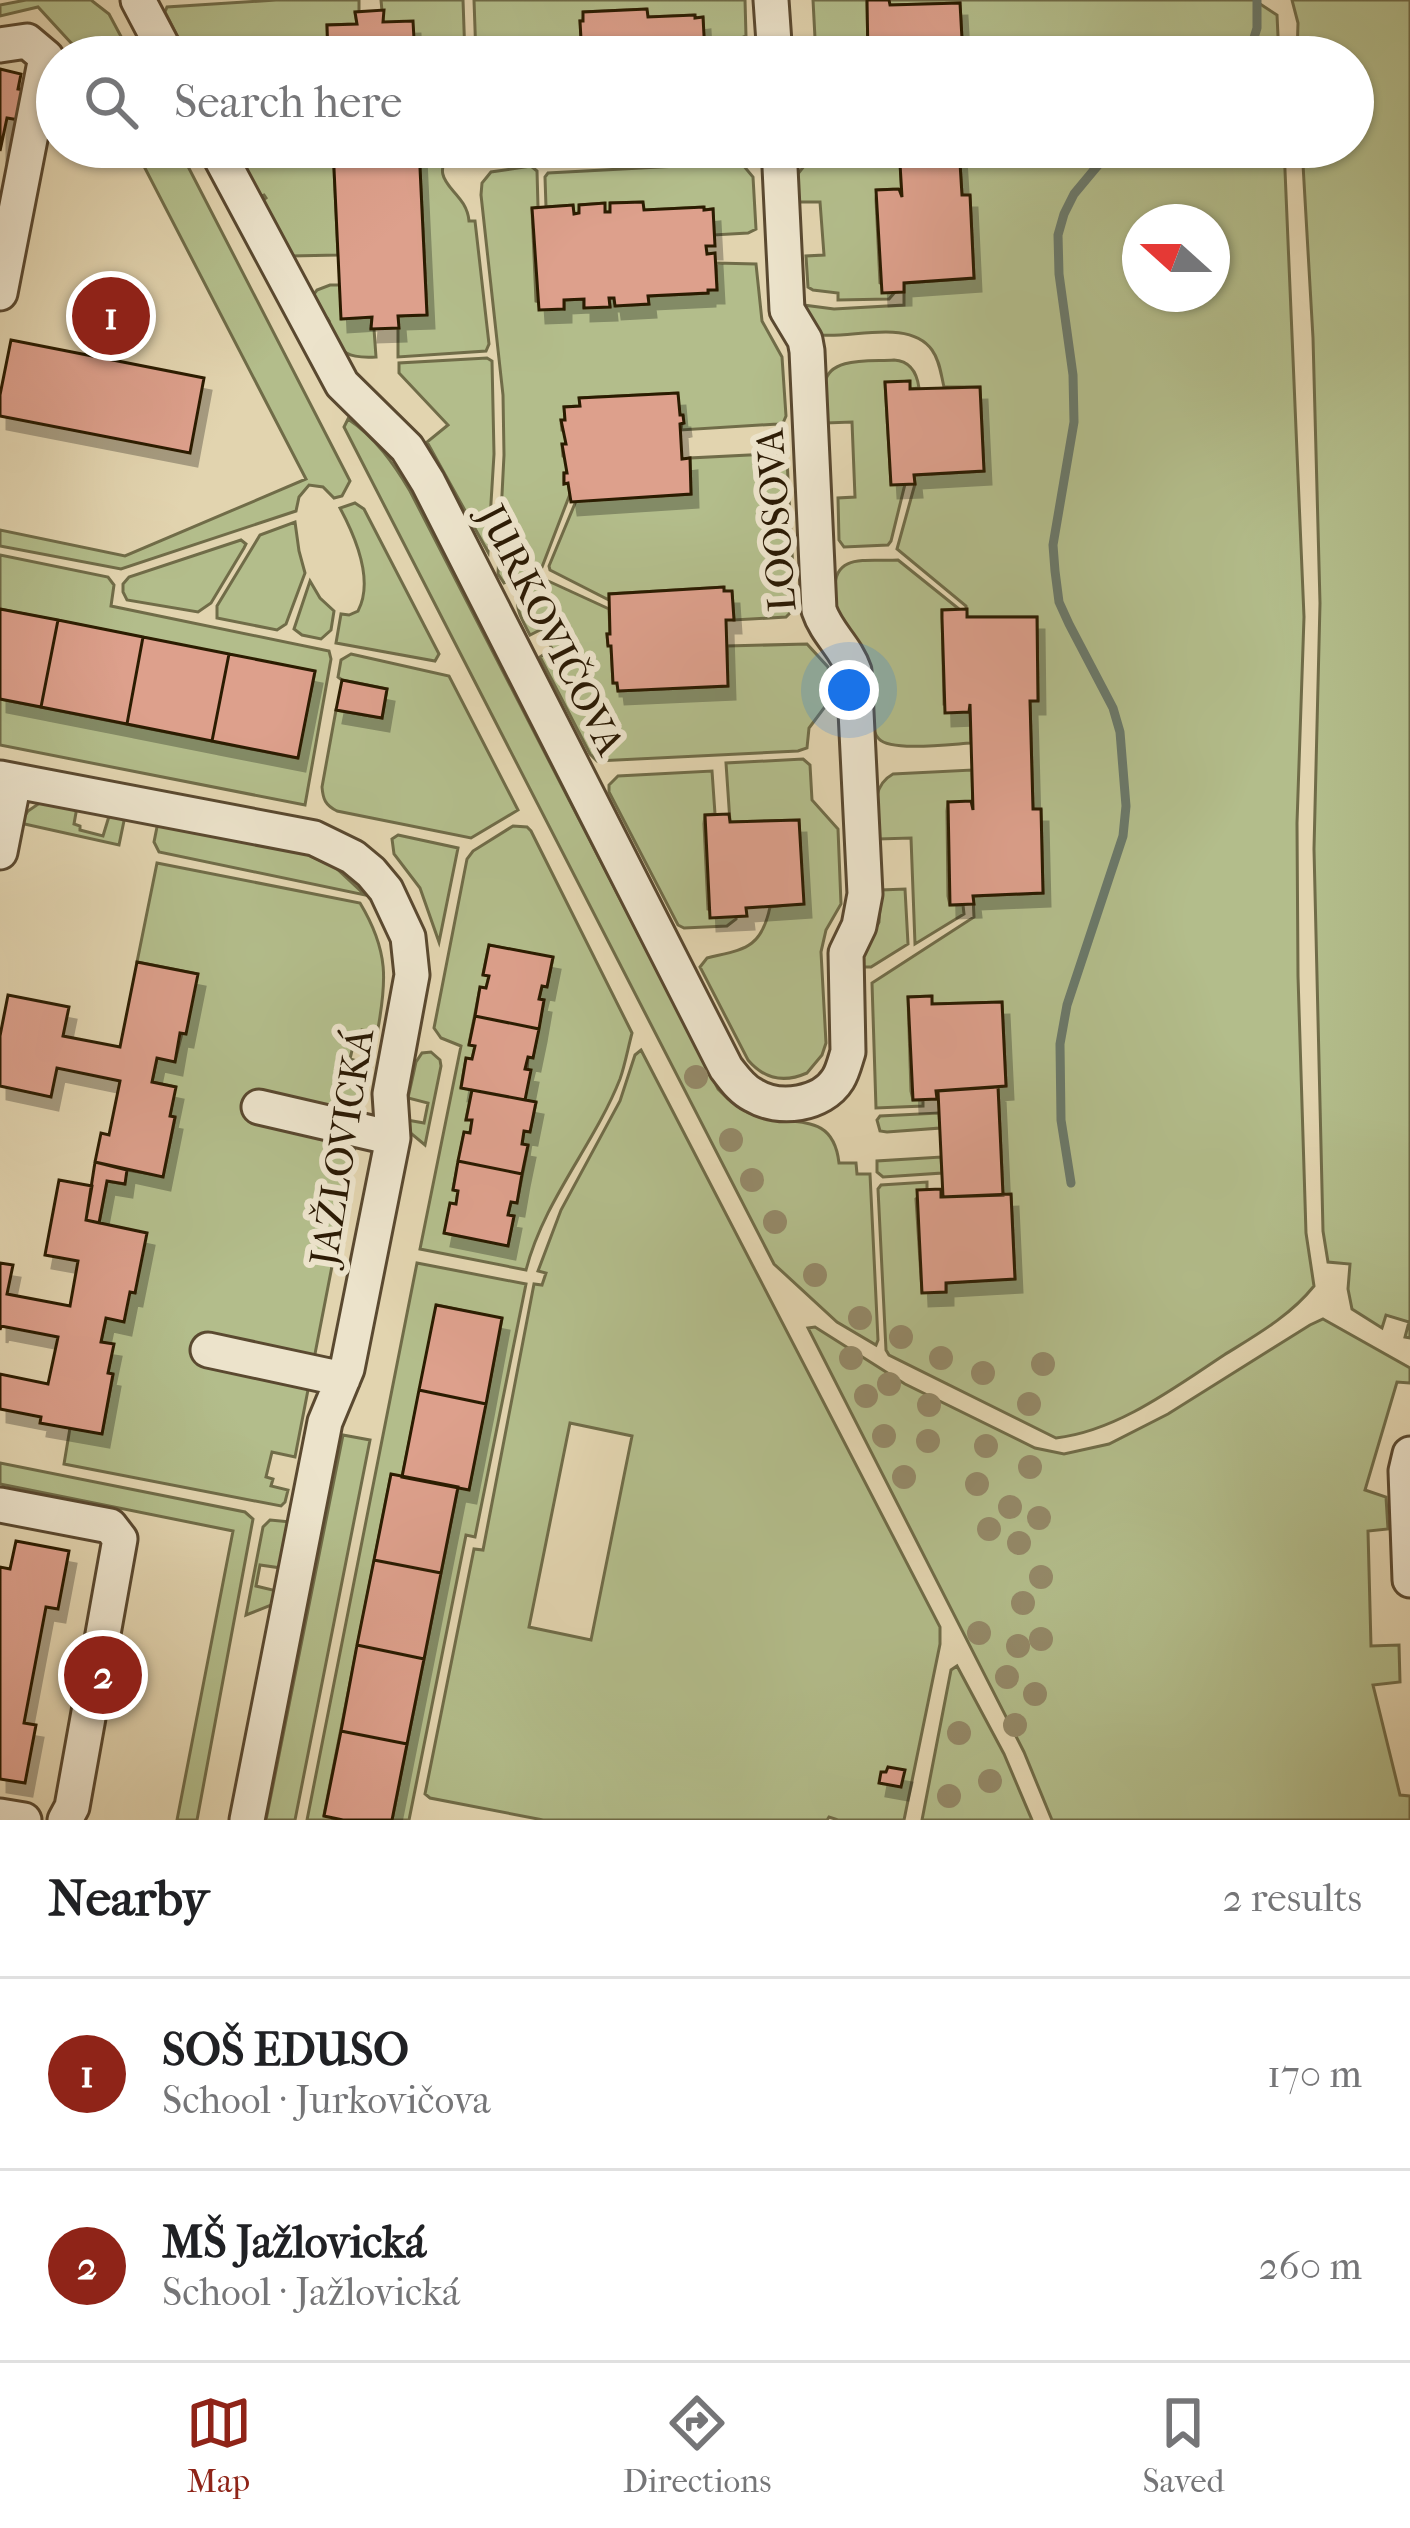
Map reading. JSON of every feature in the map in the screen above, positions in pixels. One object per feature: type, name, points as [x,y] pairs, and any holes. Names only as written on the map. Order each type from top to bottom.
[{"type":"street","points":[[138,0],[157,36]]},
{"type":"street","points":[[771,0],[774,36]]},
{"type":"street","points":[[0,45],[27,41],[36,49]]},
{"type":"street","points":[[0,293],[36,108]]},
{"type":"street","name":"JURKOVIČOVA","points":[[225,168],[342,384],[407,448],[428,482],[726,1068],[742,1088],[760,1099],[796,1103],[828,1090]]},
{"type":"street","name":"LOOSOVA","points":[[780,168],[787,310],[807,351],[819,610],[824,626],[842,645],[854,671],[865,894],[859,926],[846,953],[848,1052],[837,1081],[828,1090]]},
{"type":"street","points":[[0,852],[7,779]]},
{"type":"street","name":"JAŽLOVICKÁ","points":[[7,779],[314,838],[371,872],[404,923],[411,951],[412,975],[390,1094],[393,1138],[343,1379],[325,1422],[247,1820]]},
{"type":"street","points":[[259,1107],[393,1138]]},
{"type":"street","points":[[208,1350],[343,1379]]},
{"type":"street","points":[[1410,1454],[1406,1471],[1410,1580]]},
{"type":"street","points":[[0,1505],[110,1526],[120,1539],[72,1807],[64,1820]]},
{"type":"street","points":[[0,1816],[24,1820]]},
{"type":"green space","points":[[91,0],[109,14],[121,36],[65,36],[38,7],[0,16],[0,5]]},
{"type":"green space","points":[[359,0],[357,24],[327,25],[327,36],[177,36],[167,7]]},
{"type":"green space","points":[[381,0],[463,0],[464,36],[396,36],[383,22]]},
{"type":"green space","points":[[474,0],[745,0],[746,36],[704,36],[703,18],[648,17],[646,9],[584,12],[581,36],[475,36]]},
{"type":"green space","points":[[813,0],[867,0],[868,36],[815,36]]},
{"type":"green space","points":[[889,0],[1254,0],[1277,15],[1278,36],[962,36],[960,3],[890,5]]},
{"type":"green space","points":[[1292,0],[1410,0],[1410,1338],[1405,1337],[1409,1322],[1386,1315],[1382,1328],[1352,1309],[1350,1264],[1328,1262],[1323,1231],[1314,849],[1320,603],[1303,168],[1374,168],[1374,36],[1298,36]]},
{"type":"green space","points":[[145,168],[189,168],[350,481],[342,496],[334,498],[323,487],[309,485],[296,511],[121,569],[0,546],[0,530],[125,556],[306,479]]},
{"type":"green space","points":[[244,168],[334,168],[338,255],[291,256],[262,201],[266,198],[259,197]]},
{"type":"green space","points":[[420,168],[443,168],[444,179],[469,221],[475,221],[486,351],[398,357],[398,316],[427,314]]},
{"type":"green space","points":[[746,168],[753,177],[756,229],[714,235],[713,209],[703,207],[644,210],[642,202],[611,203],[610,212],[605,212],[604,203],[580,205],[579,213],[574,214],[573,205],[546,207],[548,173]]},
{"type":"green space","points":[[802,168],[900,168],[902,197],[898,189],[877,190],[876,199],[880,283],[895,292],[889,299],[838,300],[838,293],[808,287],[806,256],[824,255],[820,202],[794,202],[793,180]]},
{"type":"green space","points":[[960,168],[1285,168],[1304,617],[1298,976],[1306,1233],[1314,1286],[1272,1324],[1144,1406],[1101,1427],[1056,1438],[886,1350],[881,1185],[927,1182],[927,1190],[916,1199],[922,1292],[946,1292],[946,1283],[1015,1278],[1011,1195],[1003,1195],[998,1087],[1006,1085],[1002,1002],[932,1004],[931,996],[908,997],[911,1091],[913,1100],[923,1100],[923,1106],[876,1108],[872,983],[974,917],[973,896],[1043,893],[1041,810],[1033,809],[1030,701],[1038,700],[1037,617],[967,617],[966,606],[897,549],[914,475],[984,471],[980,387],[944,387],[932,350],[910,335],[822,335],[803,305],[834,309],[904,305],[904,283],[974,278],[970,196],[962,195]]},
{"type":"green space","points":[[537,171],[538,207],[532,209],[536,301],[564,309],[564,300],[584,299],[584,307],[610,306],[609,298],[614,298],[616,306],[648,304],[648,296],[717,289],[716,263],[756,264],[762,321],[782,357],[786,416],[778,424],[681,430],[677,393],[580,398],[580,406],[564,407],[564,483],[570,494],[542,567],[504,583],[498,574],[503,395],[481,195],[482,183],[491,172]]},
{"type":"green space","points":[[330,285],[340,285],[342,319],[372,317],[376,357],[349,355],[335,341],[325,324],[329,321],[311,298]]},
{"type":"green space","points":[[894,360],[912,369],[919,388],[910,389],[909,381],[885,383],[891,484],[905,484],[891,541],[844,547],[839,540],[838,498],[855,497],[852,422],[826,423],[825,383],[828,374],[843,364]]},
{"type":"green space","points":[[492,361],[494,454],[488,552],[427,442],[448,425],[399,373],[399,363]]},
{"type":"green space","points":[[348,419],[383,452],[410,491],[718,1089],[751,1114],[820,1128],[835,1146],[839,1163],[856,1163],[857,1174],[870,1174],[876,1345],[837,1322],[774,1264],[344,427]]},
{"type":"green space","points":[[771,454],[787,460],[795,608],[786,617],[734,620],[732,592],[723,587],[609,594],[609,600],[550,570],[576,501],[691,494],[690,458]]},
{"type":"green space","points":[[355,503],[364,509],[439,654],[435,661],[336,643],[341,614],[358,611],[364,586],[361,559],[340,508]]},
{"type":"green space","points":[[295,522],[305,573],[286,624],[277,630],[217,618],[217,606],[260,535]]},
{"type":"green space","points":[[241,540],[244,548],[211,603],[198,612],[127,600],[123,592],[129,577]]},
{"type":"green space","points":[[0,555],[108,577],[114,585],[111,606],[329,651],[305,805],[0,745],[0,699],[297,758],[315,672],[0,609]]},
{"type":"green space","points":[[898,560],[959,609],[942,610],[944,704],[970,704],[971,743],[896,745],[875,733],[869,666],[837,612],[836,579],[840,570],[854,562]]},
{"type":"green space","points":[[546,580],[609,609],[608,645],[618,691],[727,686],[727,646],[807,644],[828,667],[832,690],[809,728],[807,748],[597,761],[540,657],[552,649],[542,629],[530,635],[520,615],[520,596]]},
{"type":"green space","points":[[310,581],[334,611],[331,630],[321,639],[294,629]]},
{"type":"green space","points":[[351,654],[449,676],[518,810],[471,838],[330,806],[322,787],[336,710],[382,718],[387,689],[338,677],[341,660]]},
{"type":"green space","points":[[803,759],[810,765],[812,800],[838,829],[841,904],[826,930],[821,952],[826,1043],[822,1055],[807,1073],[782,1078],[768,1075],[748,1060],[700,967],[707,958],[756,940],[770,907],[803,903],[799,820],[730,822],[726,763]]},
{"type":"green space","points":[[972,770],[973,810],[948,802],[947,811],[948,896],[950,905],[963,905],[964,914],[915,944],[911,838],[878,839],[877,794],[893,774]]},
{"type":"green space","points":[[712,771],[715,814],[705,815],[704,824],[708,909],[736,919],[727,926],[684,928],[678,925],[609,785],[618,776]]},
{"type":"green space","points":[[44,800],[77,807],[74,824],[103,836],[110,813],[125,816],[119,845],[20,823]]},
{"type":"green space","points":[[158,822],[306,854],[336,868],[365,895],[159,852],[154,842]]},
{"type":"green space","points":[[513,826],[531,831],[632,1033],[622,1074],[545,1220],[526,1270],[420,1249],[461,1046],[441,1038],[434,1028],[467,859]],"holes":[[[489,945],[553,958],[539,999],[544,1000],[533,1057],[528,1057],[525,1100],[536,1103],[530,1131],[524,1131],[522,1144],[528,1146],[517,1202],[511,1202],[508,1215],[514,1216],[508,1245],[445,1233],[450,1204],[456,1204],[458,1191],[453,1189],[464,1133],[470,1133],[472,1120],[466,1119],[472,1090],[461,1087],[466,1059],[472,1059],[475,1046],[469,1044],[480,988],[486,988],[489,976],[483,974]]]},
{"type":"green space","points":[[398,835],[458,848],[439,942],[420,888],[394,854],[392,839]]},
{"type":"green space","points":[[157,863],[360,903],[381,952],[384,982],[377,1034],[362,1030],[361,1035],[356,1034],[350,1059],[371,1065],[295,1457],[272,1452],[266,1477],[273,1479],[271,1486],[288,1490],[281,1506],[64,1464],[70,1428],[102,1433],[113,1375],[108,1373],[113,1345],[101,1342],[106,1318],[135,1292],[99,1223],[107,1181],[124,1184],[127,1170],[163,1176],[175,1118],[170,1116],[175,1087],[152,1082],[157,1058],[175,1061],[197,974],[137,962]]},
{"type":"green space","points":[[905,889],[908,944],[871,967],[863,967],[863,953],[879,922],[881,890]]},
{"type":"green space","points":[[641,1050],[940,1627],[904,1820],[543,1820],[425,1794],[474,1549],[483,1550],[534,1284],[542,1285],[546,1273],[538,1271],[561,1210],[620,1101],[635,1055]],"holes":[[[570,1423],[632,1436],[591,1640],[529,1627]]]},
{"type":"green space","points":[[431,1052],[441,1066],[425,1145],[402,1126],[405,1113],[407,1120],[424,1123],[428,1103],[408,1098],[416,1062],[422,1053]]},
{"type":"green space","points":[[939,1113],[940,1128],[887,1132],[880,1131],[877,1120],[880,1116]]},
{"type":"green space","points":[[941,1157],[942,1173],[883,1177],[877,1172],[877,1161]]},
{"type":"green space","points":[[417,1263],[526,1284],[475,1537],[466,1535],[409,1820],[392,1820],[458,1487],[469,1489],[502,1319],[437,1305],[402,1477],[391,1475],[324,1815],[343,1820],[307,1820]]},
{"type":"green space","points":[[1323,1319],[1410,1368],[1410,1383],[1397,1382],[1365,1490],[1386,1497],[1388,1529],[1368,1531],[1371,1646],[1399,1645],[1400,1682],[1373,1685],[1400,1795],[1410,1796],[1410,1820],[1052,1820],[1024,1752],[808,1328],[815,1327],[905,1384],[1035,1448],[1064,1454],[1109,1444],[1168,1414]]},
{"type":"green space","points":[[343,1435],[370,1440],[295,1820],[266,1820]]},
{"type":"green space","points":[[0,1463],[245,1512],[253,1519],[197,1820],[177,1820],[233,1531],[0,1484]]},
{"type":"green space","points":[[270,1520],[291,1522],[281,1568],[260,1565],[256,1586],[277,1591],[274,1604],[246,1615],[263,1527]]},
{"type":"green space","points":[[957,1666],[1004,1754],[1032,1820],[922,1820],[951,1670]]},
{"type":"building","points":[[867,0],[889,0],[890,5],[960,3],[962,36],[868,36]]},
{"type":"building","points":[[647,9],[648,17],[695,15],[703,17],[704,36],[581,36],[583,12]]},
{"type":"building","points":[[384,10],[383,22],[413,21],[414,36],[327,36],[327,25],[357,24],[355,12]]},
{"type":"building","points":[[0,69],[21,74],[18,89],[25,90],[19,120],[7,118],[0,151]]},
{"type":"building","points":[[334,168],[420,168],[427,315],[398,316],[399,328],[371,329],[372,317],[341,319]]},
{"type":"building","points":[[900,168],[960,168],[962,195],[970,195],[974,278],[904,283],[904,292],[882,293],[876,190],[899,189],[902,197]]},
{"type":"building","points":[[643,202],[644,210],[713,209],[715,246],[706,246],[707,254],[715,253],[717,290],[648,296],[649,304],[615,306],[614,298],[609,298],[610,307],[584,308],[584,299],[564,300],[564,309],[539,310],[532,208],[573,205],[574,214],[579,213],[579,205],[605,203],[605,212],[610,212],[610,203]]},
{"type":"building","points":[[11,340],[204,378],[190,453],[0,416]]},
{"type":"building","points":[[910,381],[910,389],[980,387],[984,471],[914,475],[915,484],[891,485],[885,382]]},
{"type":"building","points":[[678,393],[684,423],[680,424],[682,459],[690,458],[691,494],[571,502],[568,483],[564,484],[564,407],[580,406],[579,398]]},
{"type":"building","points":[[724,587],[732,591],[734,620],[726,620],[728,686],[618,691],[608,646],[609,594]]},
{"type":"building","points":[[0,609],[58,620],[41,707],[0,699]]},
{"type":"building","points":[[967,609],[967,617],[1037,617],[1038,701],[1030,701],[1033,809],[1041,809],[1043,893],[973,896],[974,904],[950,905],[948,802],[971,801],[973,810],[970,704],[969,712],[945,713],[942,610]]},
{"type":"building","points":[[58,620],[143,637],[127,724],[41,707]]},
{"type":"building","points":[[143,637],[229,654],[212,741],[127,724]]},
{"type":"building","points":[[229,654],[315,671],[298,758],[212,741]]},
{"type":"building","points":[[342,680],[387,689],[382,718],[336,710]]},
{"type":"building","points":[[729,814],[730,822],[799,820],[804,904],[746,908],[747,916],[710,918],[705,815]]},
{"type":"building","points":[[489,945],[553,957],[547,987],[542,986],[539,999],[544,1000],[539,1029],[475,1016],[480,987],[486,988],[489,976],[483,975]]},
{"type":"building","points":[[137,962],[198,974],[175,1062],[157,1058],[152,1082],[176,1087],[163,1177],[95,1162],[101,1133],[109,1135],[120,1081],[57,1068],[51,1097],[0,1086],[0,1036],[8,995],[69,1007],[63,1036],[120,1047]]},
{"type":"building","points":[[932,996],[932,1004],[1002,1002],[1006,1086],[936,1091],[937,1099],[913,1100],[908,997]]},
{"type":"building","points":[[475,1016],[539,1029],[533,1058],[528,1057],[525,1069],[531,1070],[525,1100],[461,1088],[466,1058],[472,1059],[475,1046],[469,1045]]},
{"type":"building","points":[[998,1087],[1003,1195],[943,1197],[938,1091]]},
{"type":"building","points":[[472,1090],[536,1102],[530,1132],[524,1131],[522,1144],[528,1145],[522,1174],[458,1161],[464,1132],[470,1133],[472,1120],[466,1120]]},
{"type":"building","points":[[458,1161],[522,1174],[517,1203],[511,1202],[508,1215],[514,1216],[508,1246],[444,1233],[450,1203],[456,1204],[458,1191],[453,1190]]},
{"type":"building","points":[[95,1162],[127,1170],[125,1184],[107,1181],[99,1223],[86,1220]]},
{"type":"building","points":[[59,1180],[92,1186],[86,1220],[147,1233],[124,1322],[106,1318],[101,1342],[114,1344],[108,1373],[113,1374],[102,1434],[40,1423],[41,1417],[0,1409],[0,1374],[48,1384],[58,1337],[1,1326],[0,1330],[0,1263],[13,1265],[7,1294],[70,1306],[78,1261],[45,1255]]},
{"type":"building","points":[[941,1189],[941,1197],[1011,1194],[1015,1279],[946,1283],[946,1292],[922,1293],[917,1190]]},
{"type":"building","points":[[436,1305],[502,1318],[486,1404],[419,1390]]},
{"type":"building","points":[[419,1390],[486,1404],[469,1490],[402,1477]]},
{"type":"building","points":[[391,1474],[458,1487],[441,1573],[374,1560]]},
{"type":"building","points":[[16,1541],[69,1551],[58,1609],[46,1607],[24,1723],[36,1725],[25,1783],[0,1779],[0,1567],[10,1569]]},
{"type":"building","points":[[374,1560],[441,1573],[424,1659],[357,1645]]},
{"type":"building","points":[[357,1645],[424,1659],[407,1744],[341,1731]]},
{"type":"building","points":[[341,1731],[407,1744],[392,1820],[324,1816]]},
{"type":"building","points":[[888,1767],[905,1770],[901,1787],[879,1783],[881,1772]]},
{"type":"waterway","points":[[1255,36],[1257,0]]},
{"type":"waterway","points":[[1071,1183],[1061,1120],[1060,1044],[1067,1005],[1123,836],[1126,806],[1120,732],[1113,708],[1059,602],[1053,545],[1074,422],[1058,235],[1074,194],[1096,168]]},
{"type":"place","name":"SOŠ EDUSO","points":[[111,316]]},
{"type":"place","name":"MŠ Jažlovická","points":[[103,1675]]}]
